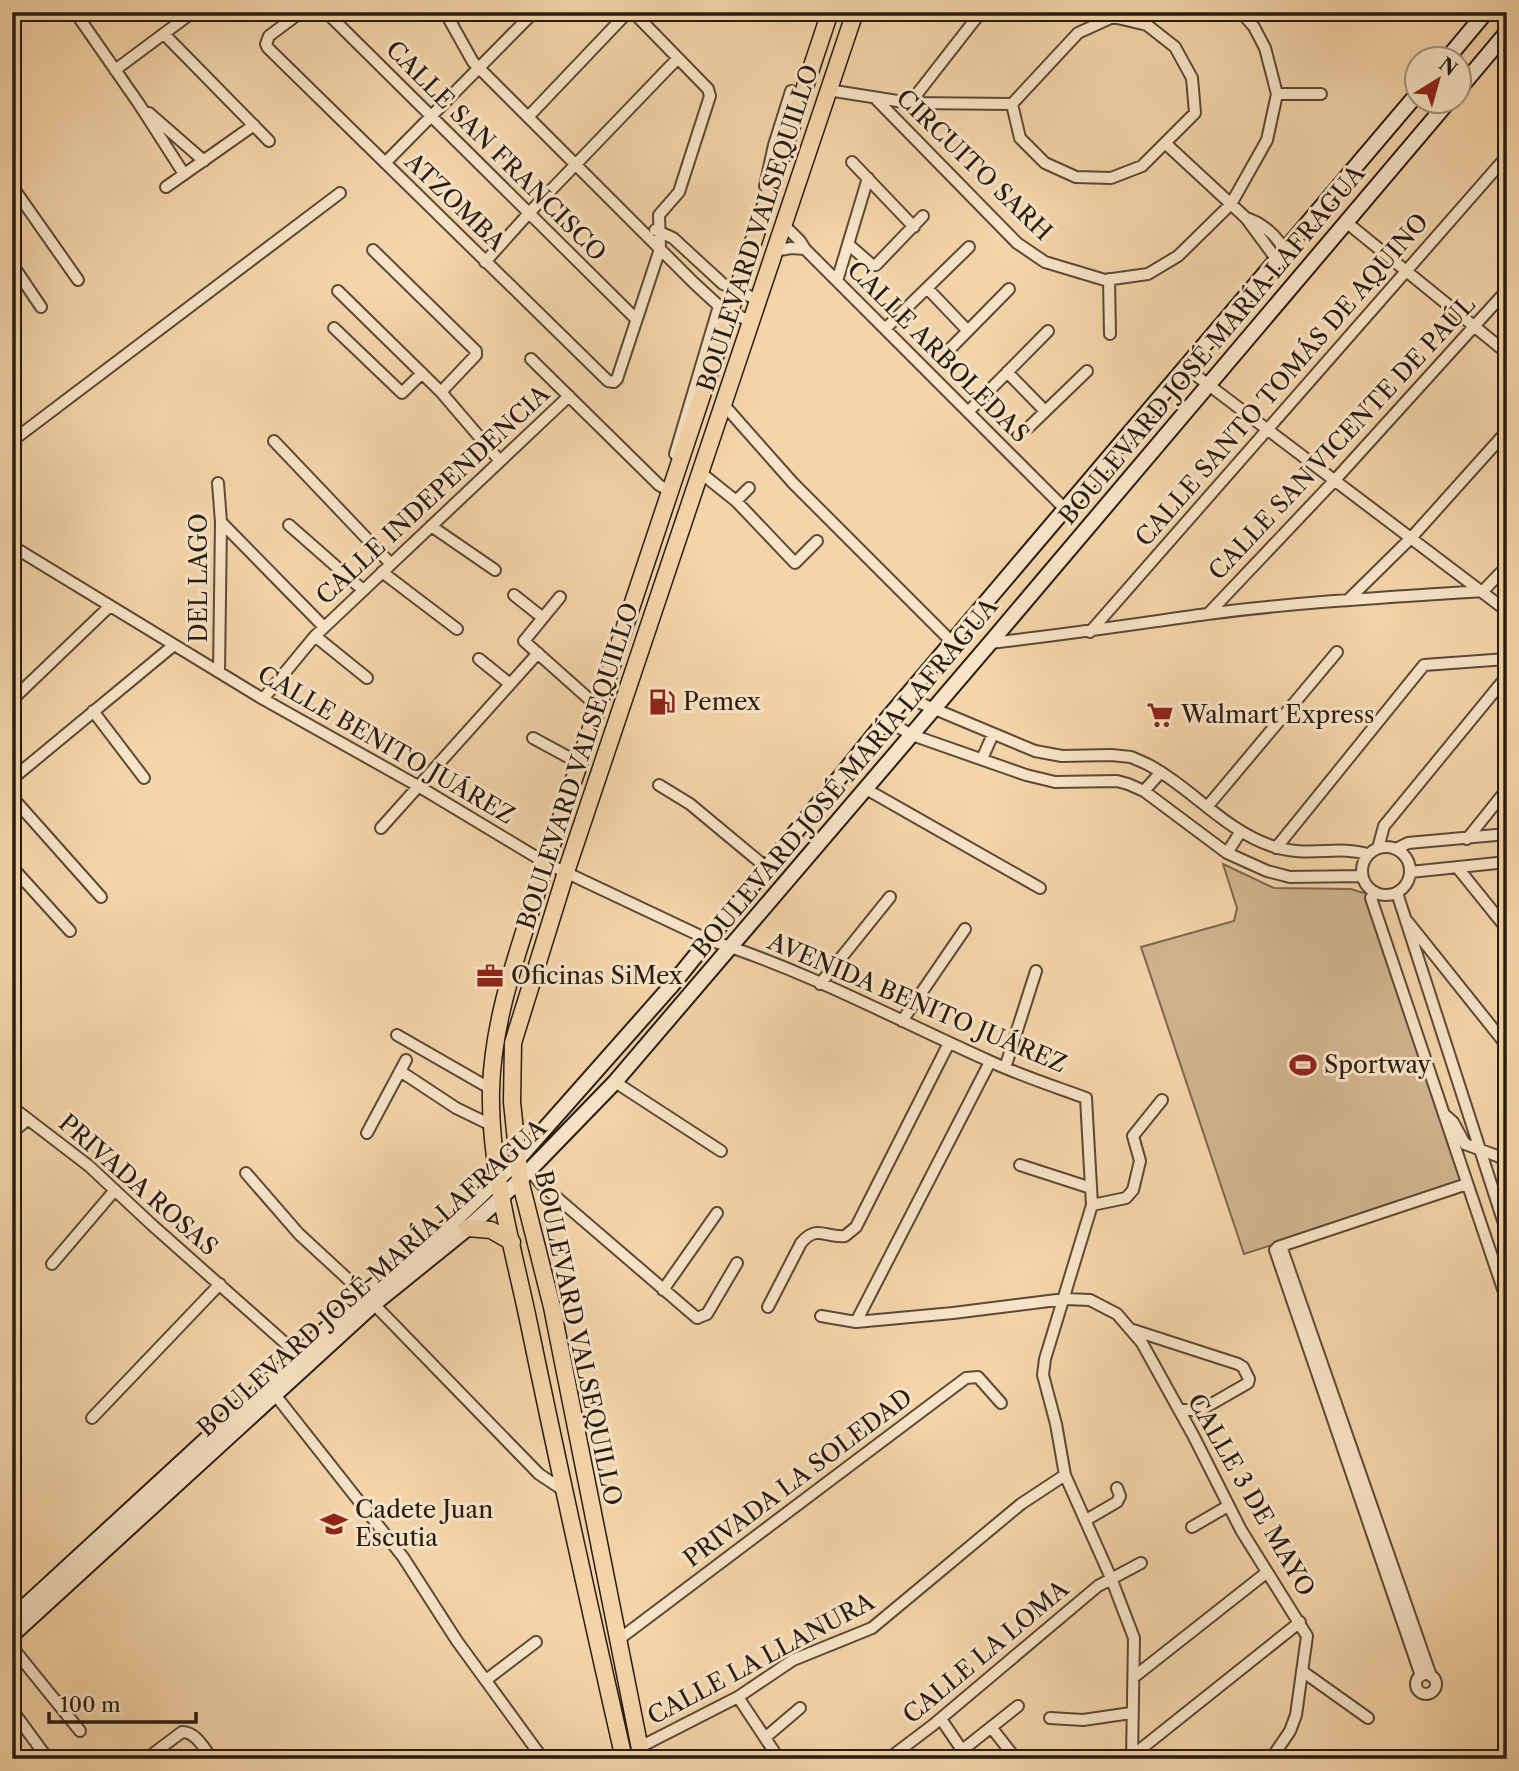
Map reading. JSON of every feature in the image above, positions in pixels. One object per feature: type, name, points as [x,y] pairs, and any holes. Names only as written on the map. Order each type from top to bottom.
[{"type":"main road","name":"BOULEVARD VALSEQUILLO","points":[[619,1757],[499,1180],[491,1089],[496,1038],[546,863],[671,492],[725,309],[737,290],[751,251],[769,183],[830,12]]},
{"type":"main road","points":[[1458,46],[1486,12]]},
{"type":"main road","name":"BOULEVARD VALSEQUILLO","points":[[641,1753],[525,1176],[517,1160],[512,1102],[513,1043],[566,872],[855,13]]},
{"type":"main road","points":[[1474,71],[1507,32]]},
{"type":"main road","name":"BOULEVARD JOSÉ MARÍA LAFRAGUA","points":[[12,1618],[305,1360],[499,1180],[624,1041],[886,720],[1404,110]]},
{"type":"main road","name":"BOULEVARD JOSÉ MARÍA LAFRAGUA","points":[[369,1299],[468,1228],[525,1176],[615,1082],[1436,116]]},
{"type":"main road","points":[[468,1228],[491,1230],[512,1242]]},
{"type":"main road","name":"BOULEVARD JOSÉ MARÍA LAFRAGUA","points":[[12,1635],[276,1396],[305,1360]]},
{"type":"street","points":[[89,12],[77,16],[184,174]]},
{"type":"street","points":[[115,70],[193,12]]},
{"type":"street","name":"ATZOMBA","points":[[301,12],[269,36],[266,44],[268,48],[608,381],[617,380],[636,320]]},
{"type":"street","name":"CALLE SAN FRANCISCO","points":[[326,12],[636,320]]},
{"type":"street","points":[[445,12],[473,62],[660,249],[725,309],[751,322]]},
{"type":"street","points":[[385,163],[534,12]]},
{"type":"street","points":[[528,117],[630,12],[708,89],[710,96],[679,192],[659,215],[660,249],[636,320]]},
{"type":"street","points":[[910,103],[981,12]]},
{"type":"street","points":[[1241,12],[1254,27],[1265,48],[1277,94],[1321,94]]},
{"type":"street","points":[[876,99],[910,103],[1012,104],[1078,33],[1113,15],[1147,25],[1175,47],[1192,78],[1195,113],[1142,166],[1111,178],[1076,177],[1045,163],[1020,138],[1012,104]]},
{"type":"street","points":[[164,34],[269,141]]},
{"type":"street","points":[[485,262],[528,213],[678,58]]},
{"type":"street","name":"CIRCUITO SARH","points":[[828,90],[876,99],[1017,243],[1045,262],[1109,279],[1148,274],[1178,256],[1231,204],[1267,140],[1277,94]]},
{"type":"street","points":[[769,183],[774,145],[791,91]]},
{"type":"street","points":[[139,104],[204,161]]},
{"type":"street","points":[[166,187],[254,125]]},
{"type":"street","points":[[1166,143],[1246,218],[1255,220],[1281,243],[1281,255]]},
{"type":"street","name":"CALLE SANTO TOMÁS DE AQUINO","points":[[1090,632],[1507,156]]},
{"type":"street","points":[[852,162],[914,227]]},
{"type":"street","points":[[837,281],[867,178]]},
{"type":"street","points":[[12,186],[78,280]]},
{"type":"street","points":[[12,441],[340,192]]},
{"type":"street","points":[[848,244],[872,265],[876,265],[923,216]]},
{"type":"street","points":[[1346,222],[1507,353]]},
{"type":"street","name":"CALLE ARBOLEDAS","points":[[783,224],[805,250],[1065,509]]},
{"type":"street","points":[[642,229],[658,230],[673,238],[723,284],[758,300]]},
{"type":"street","points":[[885,329],[969,247]]},
{"type":"street","points":[[774,251],[791,248],[805,250]]},
{"type":"street","points":[[373,250],[476,351],[476,355],[441,392]]},
{"type":"street","points":[[12,264],[41,307]]},
{"type":"street","points":[[1109,279],[1110,334]]},
{"type":"street","points":[[927,288],[968,331]]},
{"type":"street","points":[[948,351],[1009,289]]},
{"type":"street","name":"CALLE SAN VICENTE DE PAÚL","points":[[1208,614],[1334,481],[1507,290]]},
{"type":"street","points":[[338,291],[441,392],[500,461]]},
{"type":"street","points":[[671,466],[725,309]]},
{"type":"street","points":[[334,328],[402,393],[422,373]]},
{"type":"street","points":[[968,412],[1048,331]]},
{"type":"street","points":[[531,359],[569,396]]},
{"type":"street","points":[[1185,367],[1507,611]]},
{"type":"street","points":[[1029,427],[1087,371]]},
{"type":"street","points":[[1007,372],[1045,411]]},
{"type":"street","name":"CALLE INDEPENDENCIA","points":[[263,699],[324,627],[569,396],[659,485],[671,492]]},
{"type":"street","points":[[723,405],[793,483],[952,642]]},
{"type":"street","points":[[1349,600],[1411,538],[1507,431]]},
{"type":"street","points":[[274,441],[292,455],[391,564]]},
{"type":"street","points":[[701,473],[766,526],[794,563],[817,541]]},
{"type":"street","name":"DEL LAGO","points":[[218,483],[221,522],[219,672]]},
{"type":"street","points":[[736,502],[750,488]]},
{"type":"street","points":[[221,522],[324,627]]},
{"type":"street","points":[[289,525],[363,590]]},
{"type":"street","points":[[430,526],[495,570]]},
{"type":"street","name":"CALLE BENITO JUÁREZ","points":[[12,546],[263,699],[418,786],[546,863],[709,940],[732,947]]},
{"type":"street","points":[[990,643],[1090,632],[1208,614],[1349,600],[1483,591],[1507,566]]},
{"type":"street","points":[[382,572],[457,629]]},
{"type":"street","points":[[514,595],[543,618]]},
{"type":"street","points":[[560,597],[524,641],[598,707]]},
{"type":"street","points":[[12,700],[110,606]]},
{"type":"street","points":[[315,636],[366,678]]},
{"type":"street","points":[[12,779],[174,645]]},
{"type":"street","points":[[1207,807],[1337,652]]},
{"type":"street","points":[[382,828],[538,653]]},
{"type":"street","points":[[480,659],[510,684]]},
{"type":"street","points":[[1276,848],[1424,665],[1507,659]]},
{"type":"street","points":[[1378,848],[1384,826],[1507,676]]},
{"type":"street","points":[[906,697],[1035,751],[1062,756],[1131,757],[1161,772],[1241,831],[1276,848],[1304,853],[1357,851],[1367,855]]},
{"type":"street","points":[[93,711],[144,778]]},
{"type":"street","points":[[886,720],[912,735],[1026,775],[1055,782],[1117,781],[1144,791],[1227,853],[1249,865],[1290,877],[1362,876]]},
{"type":"street","points":[[982,759],[993,734]]},
{"type":"street","points":[[533,738],[579,763]]},
{"type":"street","points":[[1144,791],[1161,772]]},
{"type":"street","points":[[659,785],[690,804],[767,868]]},
{"type":"street","points":[[866,789],[1040,888]]},
{"type":"street","points":[[1467,839],[1507,789]]},
{"type":"street","points":[[12,797],[101,897]]},
{"type":"street","points":[[1178,816],[1193,797]]},
{"type":"street","points":[[1227,853],[1241,831]]},
{"type":"street","points":[[1396,849],[1406,858],[1410,872],[1404,886],[1390,895],[1375,892],[1369,888],[1362,876],[1362,865],[1367,855],[1378,848],[1396,849],[1409,843],[1507,834]]},
{"type":"street","points":[[1410,872],[1507,862]]},
{"type":"street","points":[[12,867],[70,931]]},
{"type":"street","points":[[1457,867],[1507,929]]},
{"type":"street","points":[[1375,892],[1371,898],[1507,1301]]},
{"type":"street","points":[[1396,892],[1507,1233]]},
{"type":"street","points":[[820,984],[890,897]]},
{"type":"street","points":[[1404,917],[1507,1046]]},
{"type":"street","points":[[902,1021],[965,929]]},
{"type":"street","name":"AVENIDA BENITO JUÁREZ","points":[[732,947],[990,1062],[1086,1098],[1091,1188]]},
{"type":"street","points":[[1005,1068],[1035,971]]},
{"type":"street","points":[[397,1035],[491,1089]]},
{"type":"street","points":[[768,1307],[802,1243],[809,1235],[818,1232],[845,1236],[856,1227],[948,1043]]},
{"type":"street","points":[[367,1133],[406,1060]]},
{"type":"street","points":[[856,1322],[990,1062]]},
{"type":"street","points":[[400,1072],[456,1108],[493,1126]]},
{"type":"street","points":[[615,1082],[721,1151]]},
{"type":"street","points":[[1092,1205],[1126,1198],[1133,1190],[1140,1161],[1133,1136],[1161,1100]]},
{"type":"street","name":"PRIVADA ROSAS","points":[[12,1107],[89,1166],[305,1360]]},
{"type":"street","points":[[1444,1113],[1453,1122],[1465,1144],[1480,1153],[1500,1157],[1507,1165]]},
{"type":"street","points":[[12,1133],[28,1119]]},
{"type":"street","points":[[1461,1164],[1480,1153]]},
{"type":"street","points":[[1020,1165],[1091,1188],[1092,1205],[1045,1359],[1043,1375],[1056,1424],[1065,1475],[1111,1578],[1134,1638],[1132,1757]]},
{"type":"street","points":[[246,1172],[299,1234],[369,1299],[539,1474],[563,1490]]},
{"type":"street","points":[[525,1176],[541,1184],[696,1317],[702,1318],[707,1314],[737,1263]]},
{"type":"street","points":[[1426,1676],[1275,1250],[1467,1184]]},
{"type":"street","points":[[52,1264],[115,1189]]},
{"type":"street","points":[[663,1290],[718,1213]]},
{"type":"street","name":"PRIVADA ROSAS","points":[[92,1418],[220,1284]]},
{"type":"street","name":"CALLE 3 DE MAYO","points":[[821,1316],[856,1322],[1065,1299],[1090,1300],[1117,1314],[1133,1330],[1179,1410],[1228,1506],[1308,1639],[1294,1723],[1271,1759]]},
{"type":"street","points":[[1133,1330],[1243,1367],[1249,1379],[1248,1383],[1200,1410],[1179,1410]]},
{"type":"street","name":"PRIVADA LA SOLEDAD","points":[[618,1640],[966,1378],[978,1377],[1001,1403]]},
{"type":"street","points":[[276,1396],[399,1550],[457,1641],[543,1759]]},
{"type":"street","name":"CALLE LA LLANURA","points":[[641,1753],[738,1697],[793,1660],[872,1628],[1021,1504],[1065,1475]]},
{"type":"street","points":[[1086,1520],[1117,1502],[1120,1496],[1117,1488]]},
{"type":"street","points":[[1192,1527],[1228,1506]]},
{"type":"street","name":"CALLE LA LOMA","points":[[888,1759],[941,1719],[1052,1624],[1111,1578],[1142,1563]]},
{"type":"street","points":[[1134,1677],[1266,1573]]},
{"type":"street","points":[[1132,1757],[1300,1622]]},
{"type":"street","points":[[486,1680],[536,1642]]},
{"type":"street","points":[[12,1647],[80,1731]]},
{"type":"street","points":[[1302,1671],[1368,1718]]},
{"type":"street","points":[[738,1697],[779,1759]]},
{"type":"street","points":[[951,1759],[1018,1706]]},
{"type":"street","points":[[766,1737],[800,1708]]},
{"type":"street","points":[[12,1710],[48,1759]]},
{"type":"street","points":[[1051,1718],[1083,1720],[1131,1713]]},
{"type":"street","points":[[941,1719],[962,1750]]},
{"type":"street","points":[[991,1727],[1016,1759]]},
{"type":"street","points":[[146,1759],[187,1731],[212,1759]]},
{"type":"shaded area","name":"Sportway","points":[[1223,864],[1274,888],[1351,889],[1367,894],[1463,1184],[1244,1254],[1141,947],[1234,921],[1237,908]]},
{"type":"place","name":"Pemex","points":[[662,702]]},
{"type":"place","name":"Walmart Express","points":[[1160,715]]},
{"type":"place","name":"Oficinas SiMex","points":[[490,976]]},
{"type":"place","name":"Sportway","points":[[1303,1065]]},
{"type":"place","name":"Cadete Juan Escutia","points":[[334,1524]]}]
